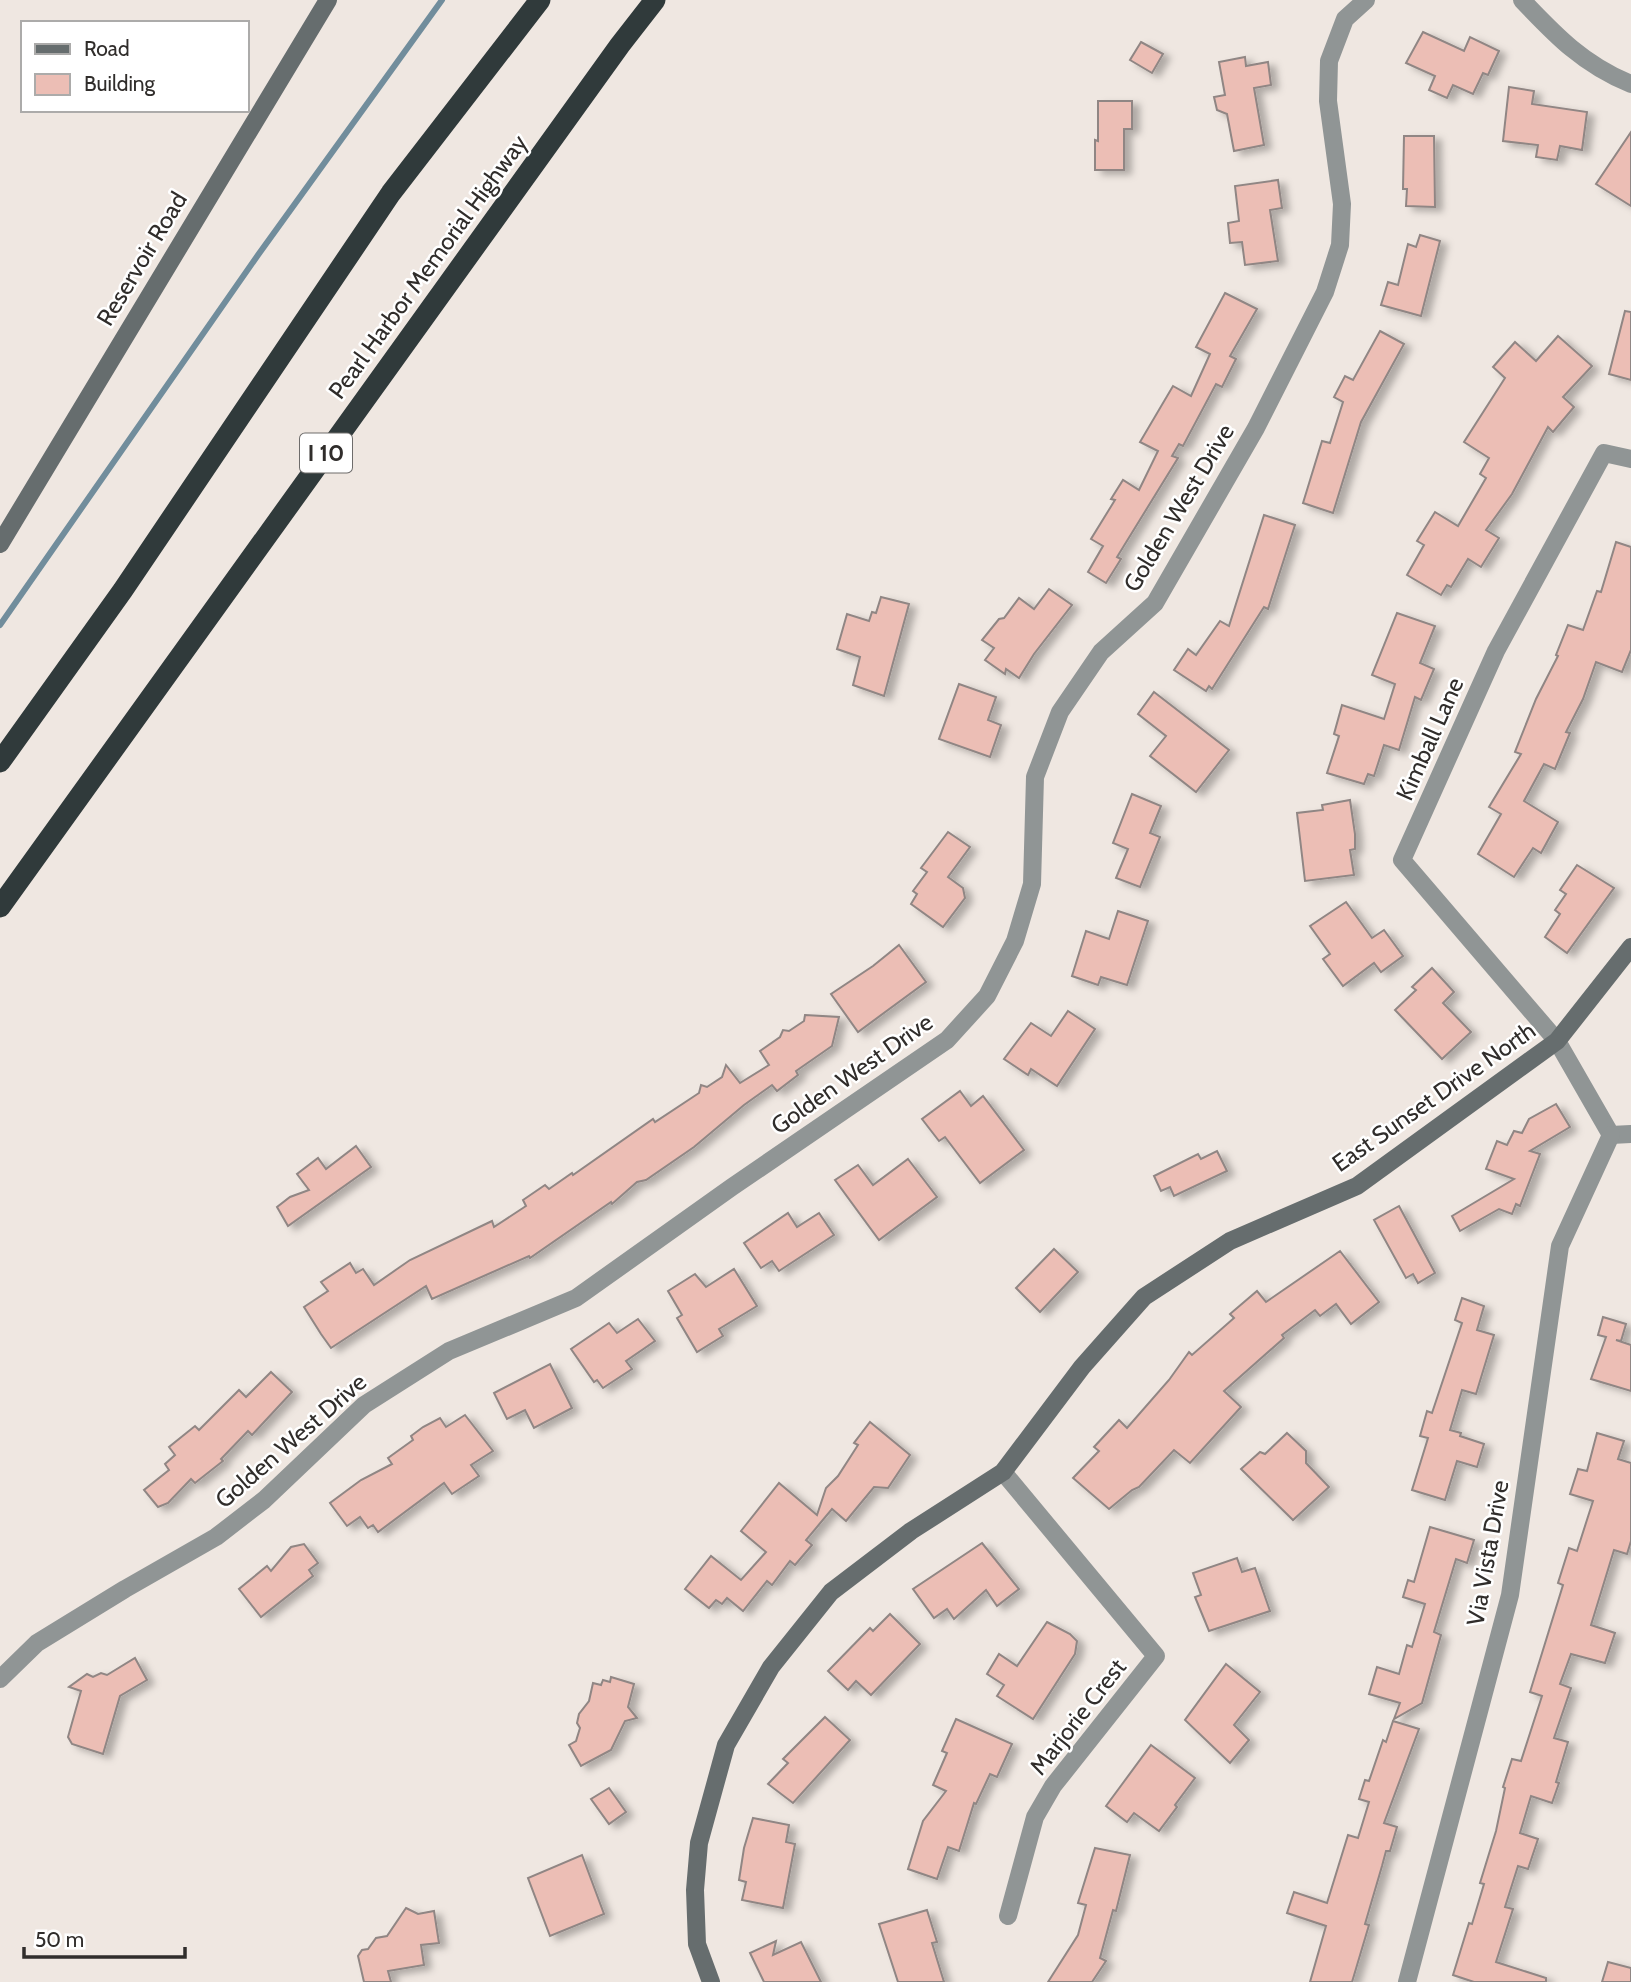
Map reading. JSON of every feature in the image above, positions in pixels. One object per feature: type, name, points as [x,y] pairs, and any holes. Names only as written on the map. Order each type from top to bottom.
[{"type":"highway","points":[[0,762],[123,590],[391,193],[540,0]]},
{"type":"highway","name":"Pearl Harbor Memorial Highway","points":[[0,907],[654,0]]},
{"type":"street","name":"Reservoir Road","points":[[0,544],[328,0]]},
{"type":"street","name":"Golden West Drive","points":[[0,1679],[37,1643],[216,1538],[264,1500],[364,1405],[449,1351],[576,1298],[947,1040],[987,996],[1016,941],[1032,884],[1035,777],[1060,712],[1101,652],[1154,603],[1256,428],[1325,292],[1340,245],[1342,204],[1328,101],[1329,61],[1345,19],[1366,0]]},
{"type":"street","points":[[1522,0],[1566,46],[1606,74],[1631,84]]},
{"type":"street","name":"Kimball Lane","points":[[1557,1041],[1402,860],[1496,651],[1604,453],[1631,459]]},
{"type":"street","name":"East Sunset Drive North","points":[[711,1982],[697,1944],[695,1890],[699,1843],[726,1745],[771,1667],[831,1592],[911,1531],[1003,1472],[1082,1367],[1144,1297],[1230,1241],[1357,1186],[1557,1041],[1631,947]]},
{"type":"street","points":[[1557,1041],[1611,1135],[1631,1134]]},
{"type":"street","name":"Via Vista Drive","points":[[1407,1982],[1510,1595],[1560,1246],[1611,1135]]},
{"type":"street","name":"Marjorie Crest","points":[[1003,1472],[1156,1656],[1054,1786],[1035,1817],[1009,1916]]},
{"type":"building","points":[[1423,32],[1464,51],[1470,37],[1499,51],[1488,75],[1483,73],[1473,94],[1453,85],[1447,98],[1429,90],[1435,76],[1406,63]]},
{"type":"building","points":[[1141,42],[1163,54],[1152,73],[1130,60]]},
{"type":"building","points":[[1245,57],[1246,66],[1268,62],[1271,85],[1254,88],[1264,145],[1234,151],[1227,114],[1217,110],[1214,97],[1225,95],[1219,62]]},
{"type":"building","points":[[1509,87],[1534,91],[1532,104],[1587,112],[1582,150],[1560,146],[1557,160],[1536,157],[1538,145],[1503,141]]},
{"type":"building","points":[[1098,101],[1132,101],[1132,129],[1124,129],[1124,170],[1095,170]]},
{"type":"building","points":[[1631,132],[1631,206],[1596,184]]},
{"type":"building","points":[[1404,136],[1434,136],[1435,207],[1406,206],[1407,189],[1403,189]]},
{"type":"building","points":[[1278,180],[1282,208],[1270,210],[1278,261],[1245,265],[1242,242],[1230,243],[1228,223],[1239,221],[1235,186]]},
{"type":"building","points":[[1420,235],[1440,241],[1421,316],[1381,305],[1388,282],[1398,285],[1408,244],[1416,247]]},
{"type":"building","points":[[1225,293],[1257,309],[1230,356],[1236,359],[1222,387],[1216,384],[1183,446],[1179,444],[1172,456],[1178,458],[1117,557],[1121,559],[1106,583],[1088,572],[1103,546],[1091,539],[1115,500],[1111,499],[1123,480],[1139,490],[1158,451],[1140,442],[1173,386],[1191,396],[1210,354],[1196,347]]},
{"type":"building","points":[[1625,311],[1631,312],[1631,380],[1609,374]]},
{"type":"building","points":[[1380,331],[1404,344],[1361,422],[1333,513],[1303,503],[1322,441],[1330,443],[1343,402],[1334,397],[1345,376],[1353,380]]},
{"type":"building","points":[[1558,336],[1592,366],[1563,397],[1574,407],[1553,432],[1548,427],[1512,494],[1486,530],[1499,538],[1481,567],[1468,559],[1451,587],[1447,585],[1441,595],[1407,575],[1424,545],[1417,541],[1435,512],[1458,526],[1486,478],[1480,474],[1489,458],[1464,442],[1505,378],[1493,367],[1515,342],[1536,361]]},
{"type":"building","points":[[1264,515],[1295,525],[1268,609],[1264,607],[1212,689],[1209,686],[1206,691],[1174,670],[1188,649],[1196,655],[1220,621],[1229,626]]},
{"type":"building","points":[[1616,542],[1631,547],[1631,650],[1622,672],[1596,662],[1583,699],[1566,732],[1570,733],[1555,769],[1544,764],[1524,801],[1558,822],[1541,853],[1533,848],[1514,877],[1478,854],[1501,814],[1489,807],[1521,754],[1515,752],[1536,699],[1558,656],[1556,655],[1568,625],[1583,630],[1597,591],[1601,592]]},
{"type":"building","points":[[1049,589],[1072,605],[1019,678],[1006,669],[1005,674],[985,660],[994,648],[982,640],[1019,598],[1034,609]]},
{"type":"building","points":[[881,597],[909,604],[884,696],[853,685],[860,657],[837,649],[847,614],[869,621],[872,612],[876,613]]},
{"type":"building","points":[[1397,613],[1435,626],[1420,663],[1434,669],[1421,700],[1415,697],[1399,750],[1384,745],[1374,776],[1368,774],[1364,784],[1327,773],[1339,736],[1334,734],[1342,705],[1384,719],[1395,684],[1372,675]]},
{"type":"building","points":[[959,684],[996,697],[988,720],[1001,725],[990,757],[939,739]]},
{"type":"building","points":[[1154,692],[1229,750],[1196,792],[1150,756],[1166,736],[1138,714]]},
{"type":"building","points":[[1132,794],[1161,806],[1150,833],[1160,837],[1140,887],[1116,878],[1128,849],[1113,843]]},
{"type":"building","points":[[1350,800],[1355,834],[1355,849],[1350,850],[1354,875],[1305,881],[1297,813],[1323,810],[1322,805]]},
{"type":"building","points":[[948,832],[970,847],[948,877],[963,888],[965,898],[943,927],[911,904],[917,894],[913,891],[927,872],[921,868]]},
{"type":"building","points":[[1577,865],[1614,888],[1567,953],[1545,937],[1560,914],[1555,910],[1566,894],[1560,890]]},
{"type":"building","points":[[1346,902],[1372,938],[1384,930],[1403,956],[1381,972],[1374,963],[1343,986],[1323,959],[1330,954],[1310,926]]},
{"type":"building","points":[[1118,911],[1148,921],[1127,985],[1101,977],[1098,985],[1072,976],[1086,931],[1109,939]]},
{"type":"building","points":[[899,945],[926,982],[858,1032],[831,994]]},
{"type":"building","points":[[1432,968],[1454,992],[1443,1003],[1471,1032],[1442,1059],[1395,1010],[1416,990],[1412,987]]},
{"type":"building","points":[[1068,1011],[1095,1029],[1057,1086],[1031,1069],[1028,1075],[1004,1059],[1031,1023],[1051,1036]]},
{"type":"building","points":[[805,1015],[839,1017],[832,1046],[796,1071],[798,1075],[777,1091],[772,1085],[694,1147],[646,1180],[637,1182],[612,1204],[611,1202],[530,1258],[529,1256],[432,1299],[426,1286],[331,1348],[304,1307],[328,1291],[321,1282],[350,1263],[356,1273],[363,1269],[374,1285],[410,1260],[492,1221],[494,1227],[526,1206],[523,1200],[545,1185],[549,1189],[572,1173],[573,1175],[653,1119],[655,1122],[699,1093],[701,1085],[707,1087],[722,1077],[726,1065],[740,1083],[769,1065],[760,1051],[780,1037],[783,1030],[789,1031],[804,1021]]},
{"type":"building","points":[[960,1091],[971,1106],[983,1096],[1024,1150],[980,1183],[945,1137],[939,1141],[922,1119]]},
{"type":"building","points":[[1556,1104],[1570,1127],[1530,1151],[1540,1154],[1520,1206],[1516,1204],[1512,1214],[1499,1209],[1460,1231],[1452,1216],[1514,1179],[1486,1169],[1497,1141],[1507,1145],[1514,1131],[1522,1133],[1529,1119]]},
{"type":"building","points":[[356,1146],[371,1167],[288,1226],[277,1207],[290,1197],[309,1190],[297,1174],[318,1158],[326,1169]]},
{"type":"building","points":[[1217,1151],[1227,1171],[1174,1196],[1170,1187],[1161,1191],[1154,1176],[1198,1154],[1201,1159]]},
{"type":"building","points":[[908,1159],[937,1197],[879,1240],[835,1180],[858,1165],[873,1185]]},
{"type":"building","points":[[1399,1206],[1435,1273],[1418,1283],[1413,1274],[1406,1278],[1374,1220]]},
{"type":"building","points":[[788,1213],[797,1227],[819,1213],[834,1235],[779,1271],[772,1261],[761,1268],[744,1243]]},
{"type":"building","points":[[1054,1249],[1078,1272],[1040,1312],[1016,1288]]},
{"type":"building","points":[[1340,1251],[1379,1302],[1351,1324],[1336,1304],[1320,1316],[1315,1310],[1282,1335],[1284,1338],[1224,1391],[1241,1407],[1190,1463],[1174,1450],[1139,1487],[1109,1509],[1073,1478],[1099,1451],[1094,1447],[1119,1420],[1127,1428],[1169,1380],[1189,1352],[1192,1355],[1234,1318],[1230,1314],[1257,1291],[1266,1302]]},
{"type":"building","points":[[734,1269],[757,1306],[719,1329],[723,1336],[697,1352],[677,1318],[682,1315],[668,1291],[695,1274],[706,1287]]},
{"type":"building","points":[[1462,1298],[1484,1306],[1477,1330],[1494,1335],[1476,1394],[1462,1390],[1450,1430],[1484,1444],[1477,1467],[1457,1461],[1445,1500],[1412,1490],[1428,1438],[1420,1436],[1427,1411],[1432,1413],[1462,1323],[1455,1320]]},
{"type":"building","points":[[1603,1317],[1626,1324],[1621,1341],[1616,1340],[1631,1345],[1631,1391],[1591,1379],[1606,1337],[1598,1335]]},
{"type":"building","points":[[638,1319],[655,1341],[626,1361],[632,1369],[603,1388],[597,1380],[594,1382],[571,1349],[609,1323],[617,1333]]},
{"type":"building","points":[[550,1364],[572,1408],[534,1428],[525,1410],[507,1419],[494,1393]]},
{"type":"building","points":[[271,1372],[292,1392],[252,1435],[248,1431],[221,1459],[223,1461],[195,1483],[191,1479],[168,1503],[158,1507],[144,1490],[169,1470],[165,1464],[175,1455],[169,1447],[195,1426],[199,1430],[239,1390],[246,1397]]},
{"type":"building","points":[[465,1415],[493,1451],[471,1465],[479,1476],[452,1494],[444,1483],[378,1532],[373,1525],[368,1528],[360,1517],[347,1526],[330,1503],[361,1480],[392,1464],[388,1458],[413,1440],[411,1436],[423,1427],[440,1418],[446,1427]]},
{"type":"building","points":[[870,1422],[910,1455],[888,1488],[874,1487],[846,1521],[832,1509],[806,1540],[812,1545],[795,1565],[790,1561],[772,1585],[767,1581],[743,1611],[727,1598],[722,1604],[716,1600],[709,1608],[685,1589],[711,1556],[741,1580],[766,1552],[741,1531],[779,1483],[817,1515],[826,1488],[838,1476],[858,1445],[854,1443]]},
{"type":"building","points":[[1287,1433],[1306,1451],[1306,1463],[1329,1487],[1293,1520],[1241,1469],[1260,1452],[1265,1454]]},
{"type":"building","points":[[1597,1433],[1624,1441],[1618,1459],[1631,1463],[1631,1541],[1627,1554],[1614,1550],[1591,1625],[1615,1633],[1605,1663],[1571,1654],[1560,1684],[1571,1688],[1554,1738],[1568,1742],[1556,1782],[1559,1783],[1552,1803],[1531,1796],[1520,1833],[1538,1839],[1528,1869],[1518,1866],[1505,1907],[1513,1909],[1496,1962],[1546,1978],[1546,1982],[1474,1982],[1453,1975],[1484,1884],[1480,1883],[1496,1831],[1505,1788],[1503,1787],[1512,1759],[1521,1761],[1542,1696],[1530,1692],[1563,1585],[1558,1583],[1569,1548],[1577,1551],[1593,1501],[1570,1494],[1578,1469],[1587,1471]]},
{"type":"building","points":[[1430,1527],[1474,1540],[1467,1563],[1456,1559],[1434,1632],[1441,1635],[1422,1703],[1394,1719],[1400,1703],[1369,1694],[1377,1667],[1399,1674],[1407,1645],[1412,1647],[1425,1604],[1403,1597],[1408,1580],[1414,1582]]},
{"type":"building","points":[[982,1543],[1019,1589],[997,1606],[986,1590],[954,1619],[947,1609],[934,1618],[913,1589]]},
{"type":"building","points":[[304,1544],[318,1563],[309,1570],[313,1576],[261,1617],[239,1589],[267,1566],[271,1571],[291,1547]]},
{"type":"building","points":[[1237,1558],[1242,1572],[1255,1568],[1270,1611],[1209,1631],[1195,1597],[1201,1595],[1193,1573]]},
{"type":"building","points":[[890,1614],[920,1644],[871,1695],[856,1681],[848,1690],[828,1671],[870,1628],[873,1631]]},
{"type":"building","points":[[1047,1622],[1070,1634],[1077,1641],[1075,1654],[1033,1719],[997,1696],[1004,1685],[987,1674],[999,1654],[1017,1666]]},
{"type":"building","points":[[135,1658],[147,1680],[120,1696],[103,1754],[72,1744],[68,1737],[81,1691],[69,1687],[87,1674],[93,1677],[101,1673],[107,1675]]},
{"type":"building","points":[[1226,1664],[1260,1692],[1234,1725],[1249,1740],[1230,1763],[1185,1720]]},
{"type":"building","points":[[611,1677],[634,1684],[628,1707],[637,1718],[625,1721],[611,1750],[581,1766],[569,1745],[576,1741],[580,1728],[577,1723],[579,1714],[589,1701],[593,1683],[601,1685],[603,1680],[610,1682]]},
{"type":"building","points":[[825,1717],[850,1740],[793,1803],[768,1784],[788,1763],[783,1759]]},
{"type":"building","points":[[956,1719],[1012,1744],[997,1777],[990,1774],[976,1804],[974,1803],[959,1851],[948,1847],[937,1879],[908,1869],[923,1821],[946,1791],[933,1785],[947,1753],[942,1751]]},
{"type":"building","points":[[1393,1721],[1419,1729],[1384,1823],[1397,1827],[1390,1851],[1386,1851],[1365,1924],[1369,1925],[1352,1982],[1310,1982],[1326,1926],[1287,1913],[1294,1892],[1327,1903],[1348,1835],[1358,1838],[1369,1802],[1359,1799]]},
{"type":"building","points":[[1151,1745],[1195,1778],[1159,1831],[1134,1813],[1127,1822],[1106,1806]]},
{"type":"building","points":[[609,1788],[626,1812],[609,1824],[591,1799]]},
{"type":"building","points":[[753,1818],[789,1825],[786,1842],[795,1844],[783,1908],[742,1900],[746,1882],[739,1880],[744,1848]]},
{"type":"building","points":[[1095,1848],[1130,1855],[1116,1911],[1113,1910],[1100,1958],[1106,1961],[1092,1982],[1048,1982],[1078,1935],[1086,1905],[1078,1903]]},
{"type":"building","points":[[582,1855],[604,1914],[550,1936],[528,1878]]},
{"type":"building","points":[[406,1908],[418,1914],[434,1911],[439,1943],[421,1945],[424,1965],[388,1971],[391,1982],[364,1982],[358,1956],[362,1950],[368,1949],[376,1938],[387,1936]]},
{"type":"building","points":[[927,1910],[937,1942],[932,1943],[944,1982],[898,1982],[879,1924]]},
{"type":"building","points":[[776,1941],[773,1955],[801,1942],[821,1982],[764,1982],[750,1953]]},
{"type":"building","points":[[1608,1962],[1631,1968],[1631,1982],[1602,1982]]},
{"type":"waterway","points":[[0,625],[258,255],[442,0]]}]
